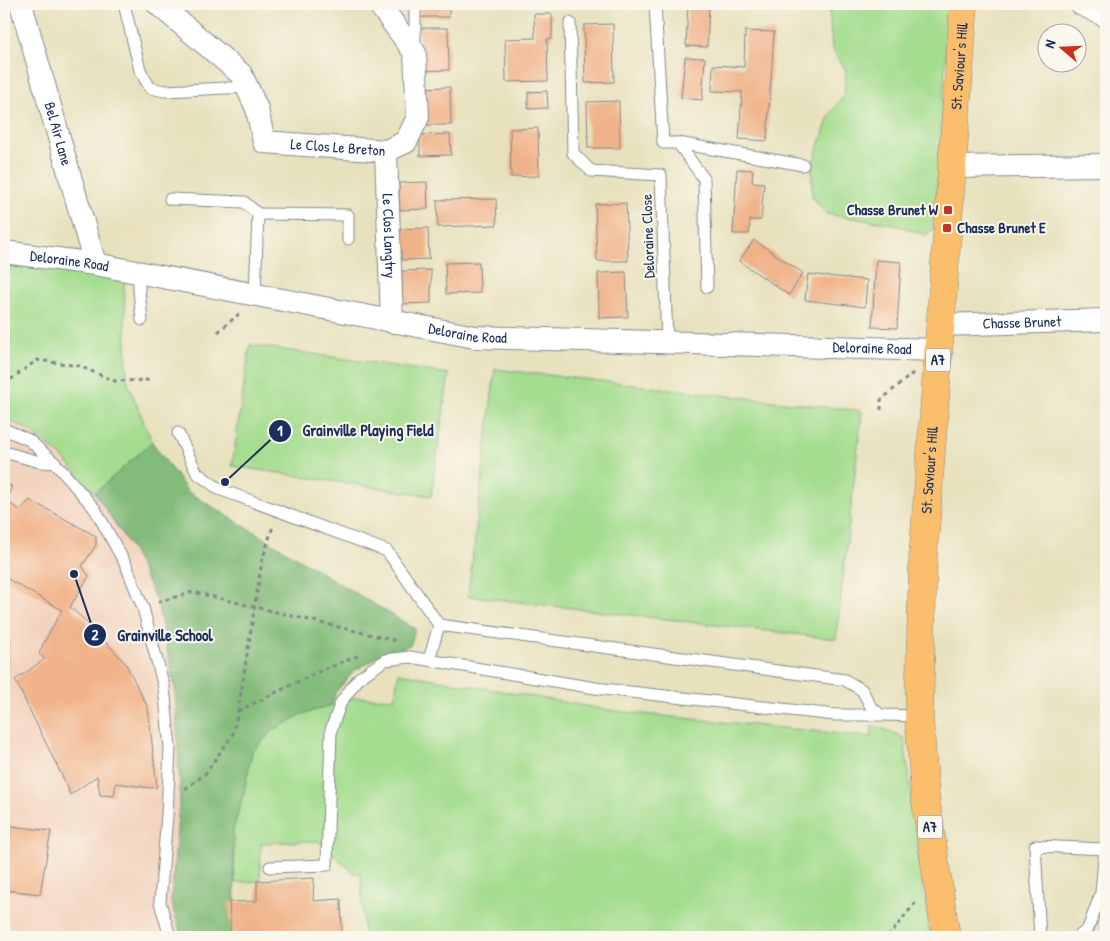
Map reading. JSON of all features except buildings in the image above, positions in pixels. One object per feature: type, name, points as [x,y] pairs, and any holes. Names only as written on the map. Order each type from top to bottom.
[{"type":"main road","name":"St. Saviour's Hill","points":[[946,937],[925,796],[919,716],[924,557],[964,4]]},
{"type":"street","name":"Bel Air Lane","points":[[21,4],[95,264]]},
{"type":"street","name":"Le Clos Le Breton","points":[[158,4],[241,74],[257,109],[264,142],[386,151],[406,142],[418,118],[415,53]]},
{"type":"street","points":[[379,4],[415,53]]},
{"type":"street","points":[[1080,4],[1106,16]]},
{"type":"street","name":"Le Clos Langtry","points":[[386,151],[392,322]]},
{"type":"street","points":[[951,167],[1106,165]]},
{"type":"street","name":"Deloraine Road","points":[[4,252],[95,264],[250,302],[392,322],[475,337],[667,342],[939,337]]},
{"type":"street","name":"Chasse Brunet","points":[[939,337],[1106,320]]},
{"type":"lane","points":[[124,4],[140,70],[150,88],[165,91],[247,87]]},
{"type":"lane","name":"Le Clos Le Breton","points":[[414,4],[415,53]]},
{"type":"lane","points":[[655,4],[663,143],[678,143],[803,165]]},
{"type":"lane","name":"Deloraine Close","points":[[570,22],[573,153],[591,171],[661,174],[667,342]]},
{"type":"lane","points":[[678,143],[704,179],[707,287]]},
{"type":"lane","points":[[170,199],[244,202],[258,214],[348,216],[348,239]]},
{"type":"lane","points":[[250,302],[258,214]]},
{"type":"lane","points":[[138,273],[142,320]]},
{"type":"lane","points":[[4,429],[29,440],[55,463],[95,509],[126,565],[143,608],[164,686],[170,748],[160,902],[170,937]]},
{"type":"lane","points":[[178,433],[197,474],[219,489],[387,551],[439,625],[845,680],[862,690],[870,707],[881,715]]},
{"type":"lane","points":[[4,452],[40,462],[55,463]]},
{"type":"lane","points":[[429,660],[439,625]]},
{"type":"lane","points":[[270,867],[327,865],[331,730],[341,702],[359,678],[385,660],[410,657],[595,688],[835,715],[919,716]]},
{"type":"lane","points":[[1040,937],[1035,846],[1106,849],[1101,893],[1088,928],[1078,937]]},
{"type":"path","points":[[218,332],[250,302]]},
{"type":"path","points":[[4,384],[37,360],[79,366],[115,381],[153,380]]},
{"type":"path","points":[[881,410],[881,400],[909,376]]},
{"type":"path","points":[[168,795],[180,793],[205,774],[233,734],[262,562],[278,511]]},
{"type":"path","points":[[143,608],[193,592],[397,641],[388,644]]},
{"type":"path","points":[[238,711],[318,672],[362,654]]},
{"type":"path","points":[[888,937],[924,892],[938,884]]},
{"type":"shaded area","points":[[4,260],[124,276],[127,381],[152,442],[95,493],[130,546],[157,602],[175,688],[180,793],[171,902],[182,937],[4,937]]},
{"type":"green space","points":[[829,4],[949,4],[935,228],[926,235],[893,224],[826,214],[812,196],[812,166],[830,114],[844,95],[846,70],[832,48]]},
{"type":"green space","points":[[4,260],[124,276],[127,381],[152,442],[95,493],[61,456],[31,431],[4,418]]},
{"type":"green space","points":[[250,345],[449,374],[431,496],[232,466]]},
{"type":"green space","points":[[495,369],[862,411],[836,639],[468,596]]},
{"type":"green space","points":[[152,442],[188,492],[415,629],[411,644],[381,655],[354,671],[335,693],[332,705],[300,715],[274,730],[252,752],[244,792],[233,830],[236,937],[182,937],[171,902],[180,793],[175,688],[157,602],[130,546],[95,493]]},
{"type":"green space","points":[[399,673],[614,711],[872,737],[872,725],[892,732],[904,738],[930,937],[364,937],[361,874],[354,873],[318,841],[261,843],[260,881],[235,883],[233,830],[244,792],[252,752],[274,730],[300,715],[357,697],[394,699]]},
{"type":"place","name":"Chasse Brunet W","points":[[948,210]]},
{"type":"place","name":"Chasse Brunet E","points":[[947,228]]},
{"type":"place","name":"Grainville Playing Field","points":[[225,482]]},
{"type":"place","name":"Grainville School","points":[[74,574]]}]
